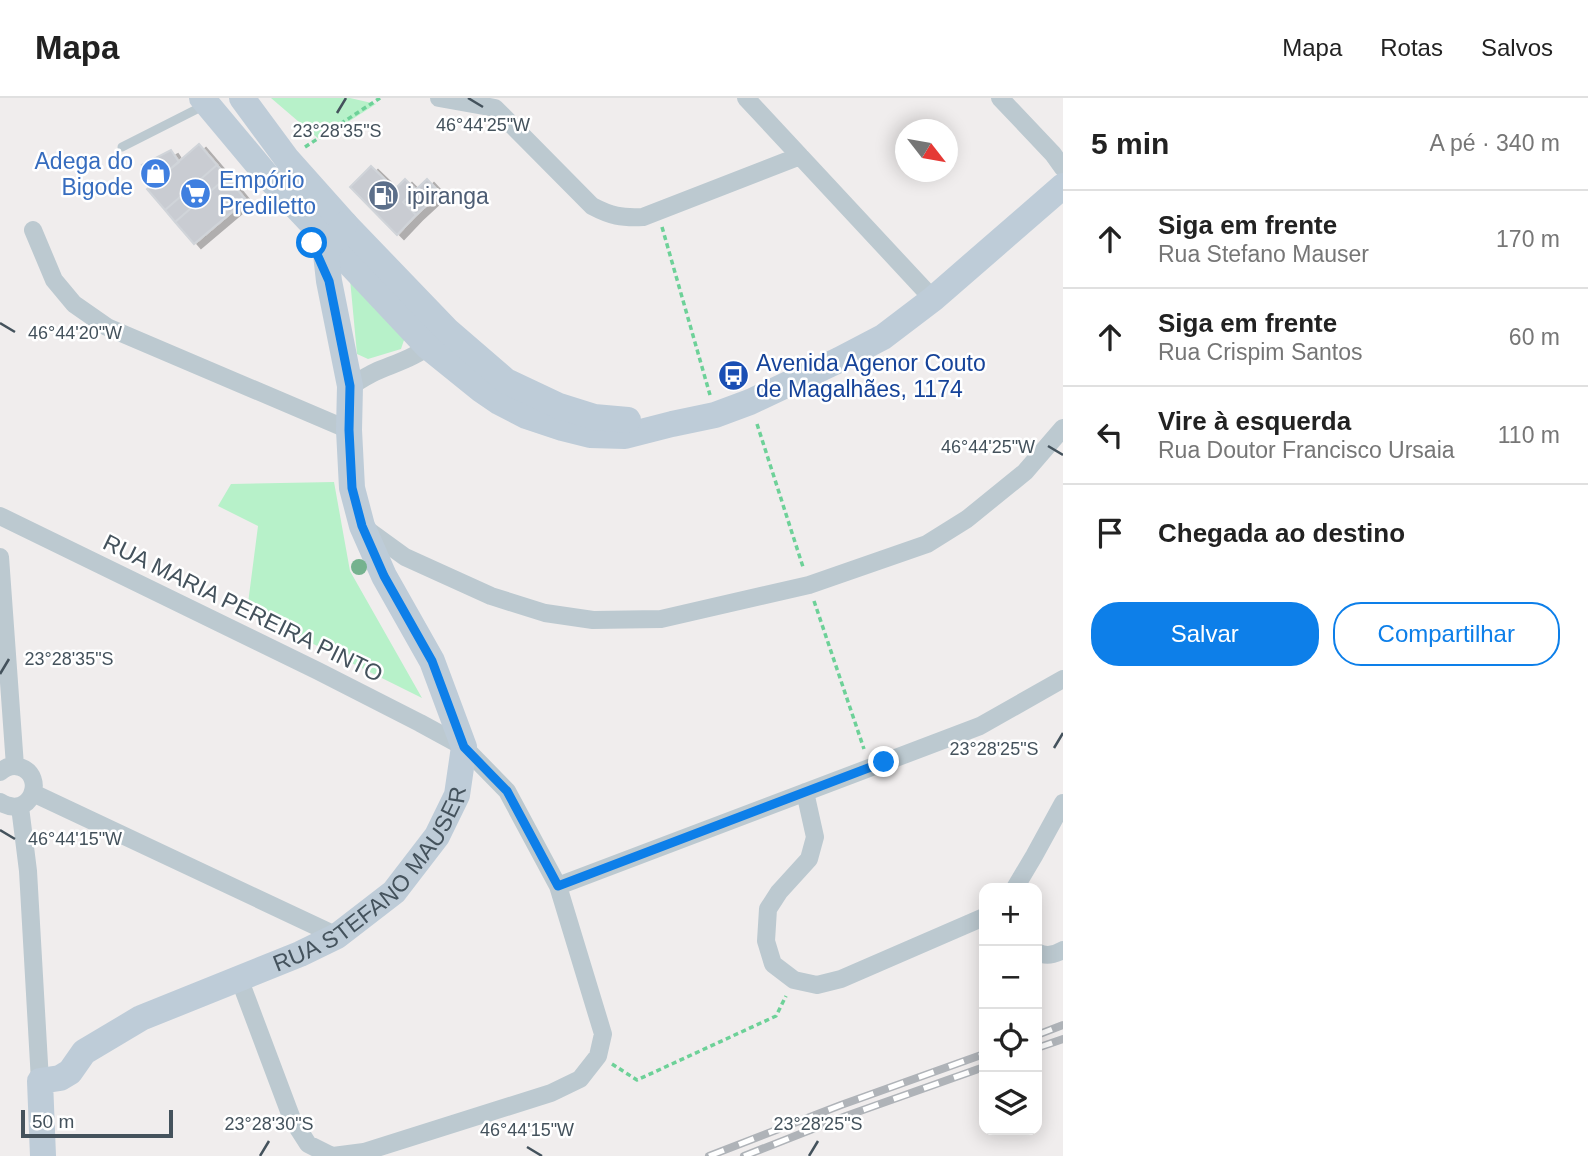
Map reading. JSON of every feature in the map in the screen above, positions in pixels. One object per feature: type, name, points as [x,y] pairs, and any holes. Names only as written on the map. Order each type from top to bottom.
[{"type":"street","points":[[242,98],[338,234],[438,338],[506,381],[550,402],[594,417],[672,424],[715,415],[750,402],[861,348],[883,337],[933,299],[1063,186]]},
{"type":"street","points":[[439,98],[494,103],[592,206],[610,215],[627,218],[643,217],[657,212],[800,156]]},
{"type":"street","points":[[746,98],[933,299]]},
{"type":"street","points":[[1000,98],[1063,168]]},
{"type":"street","points":[[204,101],[307,219],[338,234]]},
{"type":"street","name":"RUA STEFANO MAUSER","points":[[307,219],[312,243],[329,281]]},
{"type":"street","points":[[33,230],[54,280],[74,304],[107,327],[349,430]]},
{"type":"street","name":"RUA STEFANO MAUSER","points":[[40,1081],[60,1078],[70,1072],[84,1052],[141,1018],[300,954],[337,936],[394,892],[437,836],[457,795],[464,747],[432,661],[384,576],[362,526],[352,488],[350,386],[326,254],[338,234]]},
{"type":"street","points":[[350,386],[408,360],[438,338]]},
{"type":"street","points":[[362,526],[405,557],[491,596],[545,613],[593,620],[661,619],[809,585],[927,544],[967,519],[1024,472],[1063,428]]},
{"type":"street","name":"RUA MARIA PEREIRA PINTO","points":[[0,516],[318,671],[464,747],[507,791],[558,886],[603,1034],[598,1056]]},
{"type":"street","points":[[0,557],[5,768],[24,769],[34,784],[28,802],[20,807],[11,807],[0,802]]},
{"type":"street","points":[[558,886],[979,726],[1063,679]]},
{"type":"street","points":[[805,792],[815,837],[809,859],[779,892],[768,909],[766,941],[774,964],[794,980],[817,985],[841,979],[979,919]]},
{"type":"street","points":[[33,793],[337,936]]},
{"type":"street","points":[[1017,883],[1063,803]]},
{"type":"street","points":[[20,807],[28,871],[43,1156]]},
{"type":"street","points":[[1042,954],[1050,955],[1063,950]]},
{"type":"street","points":[[239,978],[292,1119],[308,1144],[333,1156],[364,1152],[551,1093],[580,1079],[598,1056]]},
{"type":"lane","points":[[122,147],[204,101]]},
{"type":"path","points":[[287,159],[380,98]]},
{"type":"path","points":[[657,212],[715,415]]},
{"type":"path","points":[[598,1056],[638,1080],[776,1016],[794,980]]},
{"type":"green space","points":[[271,98],[350,98],[376,104],[320,140]]},
{"type":"green space","points":[[350,279],[405,337],[401,349],[368,359],[357,354]]},
{"type":"green space","points":[[334,482],[350,571],[422,698],[247,611],[258,526],[218,506],[231,484]]},
{"type":"building","points":[[199,144],[217,165],[165,210],[147,189]]},
{"type":"building","name":"Adega do Bigode","points":[[171,150],[179,162],[153,183],[142,165]]},
{"type":"building","name":"Empório Prediletto","points":[[217,165],[227,177],[175,222],[165,210]]},
{"type":"building","name":"ipiranga","points":[[371,166],[395,189],[405,179],[416,190],[403,202],[416,215],[397,235],[350,187]]},
{"type":"building","points":[[227,177],[246,200],[194,244],[175,222]]},
{"type":"building","points":[[427,179],[440,193],[416,215],[403,202]]},
{"type":"railway","points":[[1042,1033],[1063,1025]]},
{"type":"railway","points":[[1042,1046],[1063,1039]]},
{"type":"railway","points":[[709,1156],[979,1056]]},
{"type":"railway","points":[[744,1156],[979,1069]]},
{"type":"place","name":"Adega do Bigode","points":[[156,174]]},
{"type":"place","name":"Empório Prediletto","points":[[196,193]]},
{"type":"place","name":"ipiranga","points":[[384,196]]},
{"type":"place","name":"Avenida Agenor Couto de Magalhães, 1174","points":[[733,376]]},
{"type":"route","points":[[312,243],[329,281],[350,386],[352,488],[362,526],[384,576],[432,661],[464,747],[507,791],[558,886],[884,762]]}]
